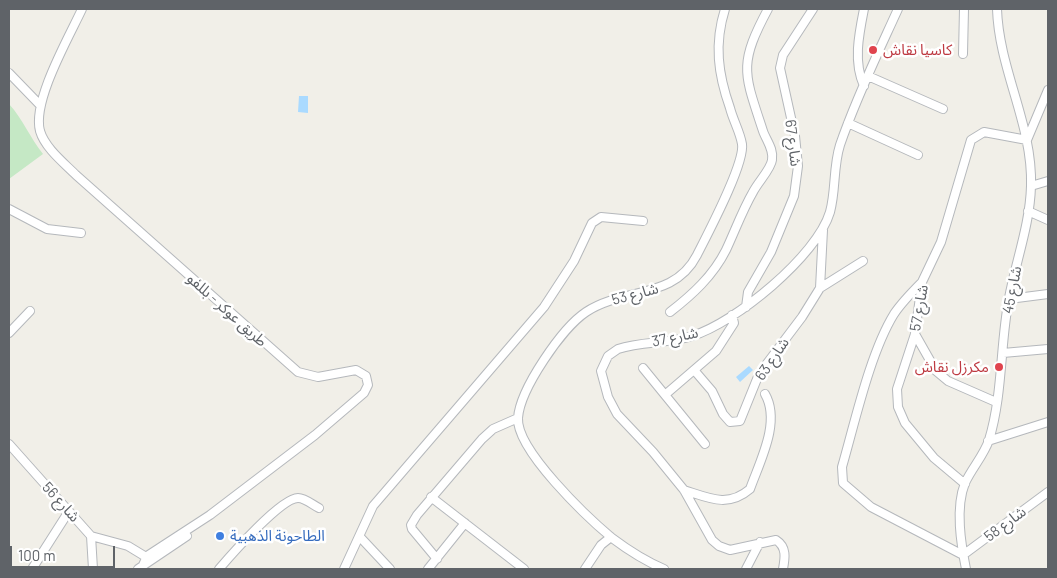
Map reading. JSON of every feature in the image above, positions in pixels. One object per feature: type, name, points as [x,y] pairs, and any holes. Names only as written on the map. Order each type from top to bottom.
[{"type":"street","name":"طريق عوكر - بللفو","points":[[82,9],[40,105],[39,120],[42,136],[49,146],[76,175],[298,372],[318,377],[354,370],[367,377],[367,389],[315,435],[149,558],[140,567]]},
{"type":"street","name":"شارع 53","points":[[518,418],[530,383],[540,366],[556,344],[585,313],[603,302],[668,285],[685,274],[696,257],[740,162],[742,145],[720,81],[718,52],[720,26],[725,9]]},
{"type":"street","points":[[670,312],[689,297],[710,275],[725,252],[744,207],[760,178],[769,168],[772,159],[771,147],[751,96],[746,67],[749,49],[768,9]]},
{"type":"street","name":"شارع 67","points":[[746,307],[748,292],[771,252],[794,196],[798,166],[796,146],[780,68],[783,55],[813,9]]},
{"type":"street","points":[[864,9],[858,73],[864,86]]},
{"type":"street","name":"شارع 37","points":[[782,569],[785,554],[781,543],[776,540],[730,550],[719,546],[707,533],[684,490],[654,452],[617,414],[608,397],[601,371],[608,356],[618,349],[694,336],[746,307],[777,282],[823,230],[830,212],[837,160],[848,123],[898,9]]},
{"type":"street","points":[[963,54],[964,9]]},
{"type":"street","name":"شارع 45","points":[[966,569],[963,555],[960,512],[965,484],[988,441],[996,402],[1009,298],[1028,211],[1031,186],[1027,140],[1000,42],[997,9]]},
{"type":"street","points":[[9,73],[40,105]]},
{"type":"street","points":[[868,76],[943,109]]},
{"type":"street","points":[[1027,140],[1048,90]]},
{"type":"street","points":[[848,123],[918,155]]},
{"type":"street","name":"شارع 57","points":[[965,484],[934,458],[905,422],[898,407],[896,389],[915,334],[922,282],[941,242],[972,140],[984,132],[1027,140]]},
{"type":"street","points":[[1031,186],[1048,181]]},
{"type":"street","points":[[9,209],[47,229],[81,234]]},
{"type":"street","points":[[1028,211],[1048,220]]},
{"type":"street","points":[[344,569],[373,506],[553,295],[574,261],[594,220],[601,218],[643,221]]},
{"type":"street","name":"شارع 63","points":[[694,370],[712,391],[726,418],[730,422],[740,421],[759,374],[802,317],[820,288],[823,230]]},
{"type":"street","points":[[820,288],[863,261]]},
{"type":"street","points":[[922,282],[897,310],[884,336],[871,371],[841,475],[848,489],[871,507],[963,555]]},
{"type":"street","points":[[1009,298],[1048,294]]},
{"type":"street","points":[[9,333],[30,311]]},
{"type":"street","points":[[666,394],[723,342],[734,323],[732,315]]},
{"type":"street","points":[[915,334],[936,371],[948,381],[996,402]]},
{"type":"street","points":[[1003,353],[1048,349]]},
{"type":"street","points":[[643,368],[705,444]]},
{"type":"street","points":[[684,490],[714,500],[731,501],[741,497],[750,489],[772,417],[770,403],[765,394]]},
{"type":"street","points":[[436,559],[414,534],[412,525],[431,496],[493,429],[518,418],[520,432],[528,449],[547,474],[610,537],[636,555],[664,569]]},
{"type":"street","points":[[988,441],[1048,422]]},
{"type":"street","name":"شارع 56","points":[[9,444],[91,536],[93,569]]},
{"type":"street","name":"شارع 58","points":[[963,555],[1048,492]]},
{"type":"street","points":[[431,496],[524,569]]},
{"type":"street","points":[[219,569],[246,538],[290,500],[301,498],[318,508]]},
{"type":"street","points":[[32,569],[69,511]]},
{"type":"street","points":[[428,569],[465,523]]},
{"type":"street","points":[[91,536],[128,546],[149,558]]},
{"type":"street","points":[[360,537],[390,569]]},
{"type":"street","points":[[585,569],[601,545],[610,537]]},
{"type":"street","points":[[746,569],[760,542]]},
{"type":"green space","points":[[9,104],[43,154],[9,179]]},
{"type":"water","points":[[299,96],[308,96],[308,113],[298,112]]},
{"type":"water","points":[[749,366],[753,370],[740,382],[736,377]]},
{"type":"place","name":"كاسيا نقاش","points":[[873,50]]},
{"type":"place","name":"مكرزل نقاش","points":[[999,367]]},
{"type":"place","name":"الطاحونة الذهبية","points":[[220,536]]}]
